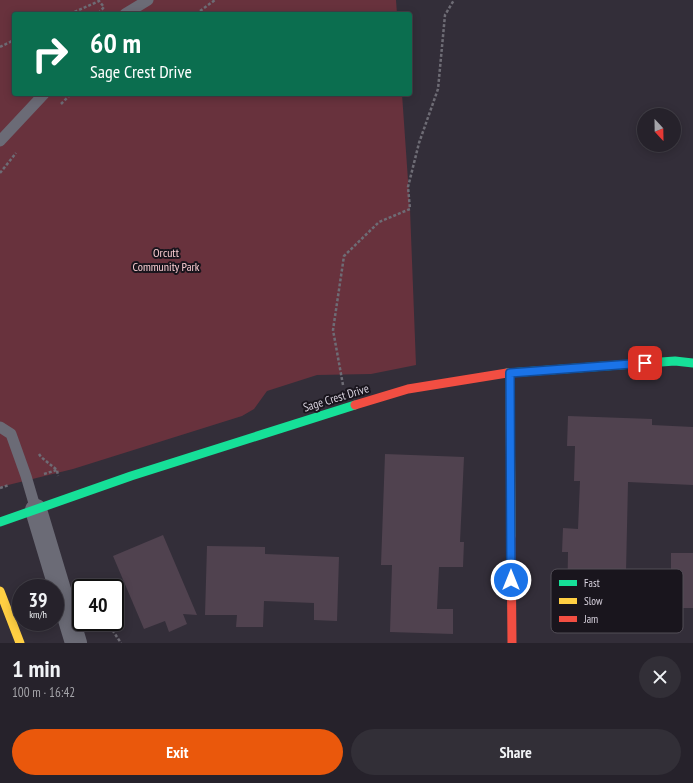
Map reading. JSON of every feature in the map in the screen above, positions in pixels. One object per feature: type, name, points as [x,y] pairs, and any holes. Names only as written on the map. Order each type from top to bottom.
[{"type":"street","name":"Sage Crest Drive","points":[[0,522],[131,476],[408,389],[510,373],[674,361],[693,362]]},
{"type":"street","points":[[510,373],[512,643]]},
{"type":"street","points":[[36,510],[76,643]]},
{"type":"street","points":[[0,591],[20,643]]},
{"type":"lane","points":[[128,12],[148,0]]},
{"type":"lane","points":[[0,141],[42,96]]},
{"type":"lane","points":[[0,427],[11,434],[36,510]]},
{"type":"path","points":[[199,12],[216,0]]},
{"type":"path","points":[[348,407],[333,330],[344,256],[379,222],[410,209],[408,187],[418,143],[438,89],[445,15],[454,0]]},
{"type":"path","points":[[74,12],[99,1],[104,7],[100,12]]},
{"type":"path","points":[[0,47],[12,41]]},
{"type":"path","points":[[113,631],[121,643]]},
{"type":"green space","name":"Orcutt Community Park","points":[[0,0],[396,0],[397,12],[12,12],[12,96],[402,96],[410,209],[416,365],[371,374],[317,375],[267,391],[254,409],[242,416],[73,469],[0,487]]},
{"type":"building","points":[[568,416],[652,419],[652,425],[693,427],[693,485],[628,482],[626,569],[568,569],[568,552],[562,552],[563,528],[578,529],[580,481],[574,481],[575,446],[567,446]]},
{"type":"building","points":[[385,454],[464,457],[460,542],[464,542],[463,567],[439,567],[437,609],[453,609],[453,634],[390,632],[392,565],[381,565]]},
{"type":"building","points":[[163,535],[197,615],[183,614],[187,624],[169,632],[165,621],[144,629],[113,556]]},
{"type":"building","points":[[207,546],[265,547],[265,554],[339,557],[337,621],[314,620],[314,603],[264,601],[263,627],[236,627],[237,615],[205,615]]},
{"type":"building","points":[[671,553],[693,553],[693,608],[683,608],[683,569],[671,569]]},
{"type":"traffic: fast","points":[[507,373],[675,361],[693,363]]},
{"type":"traffic: fast","points":[[0,522],[131,476],[355,405]]},
{"type":"traffic: slow","points":[[510,373],[511,536]]},
{"type":"traffic: slow","points":[[0,591],[20,643]]},
{"type":"traffic: jam","points":[[355,405],[408,389],[507,373]]},
{"type":"traffic: jam","points":[[511,536],[512,643]]},
{"type":"route","points":[[511,580],[510,373],[645,363]]}]
